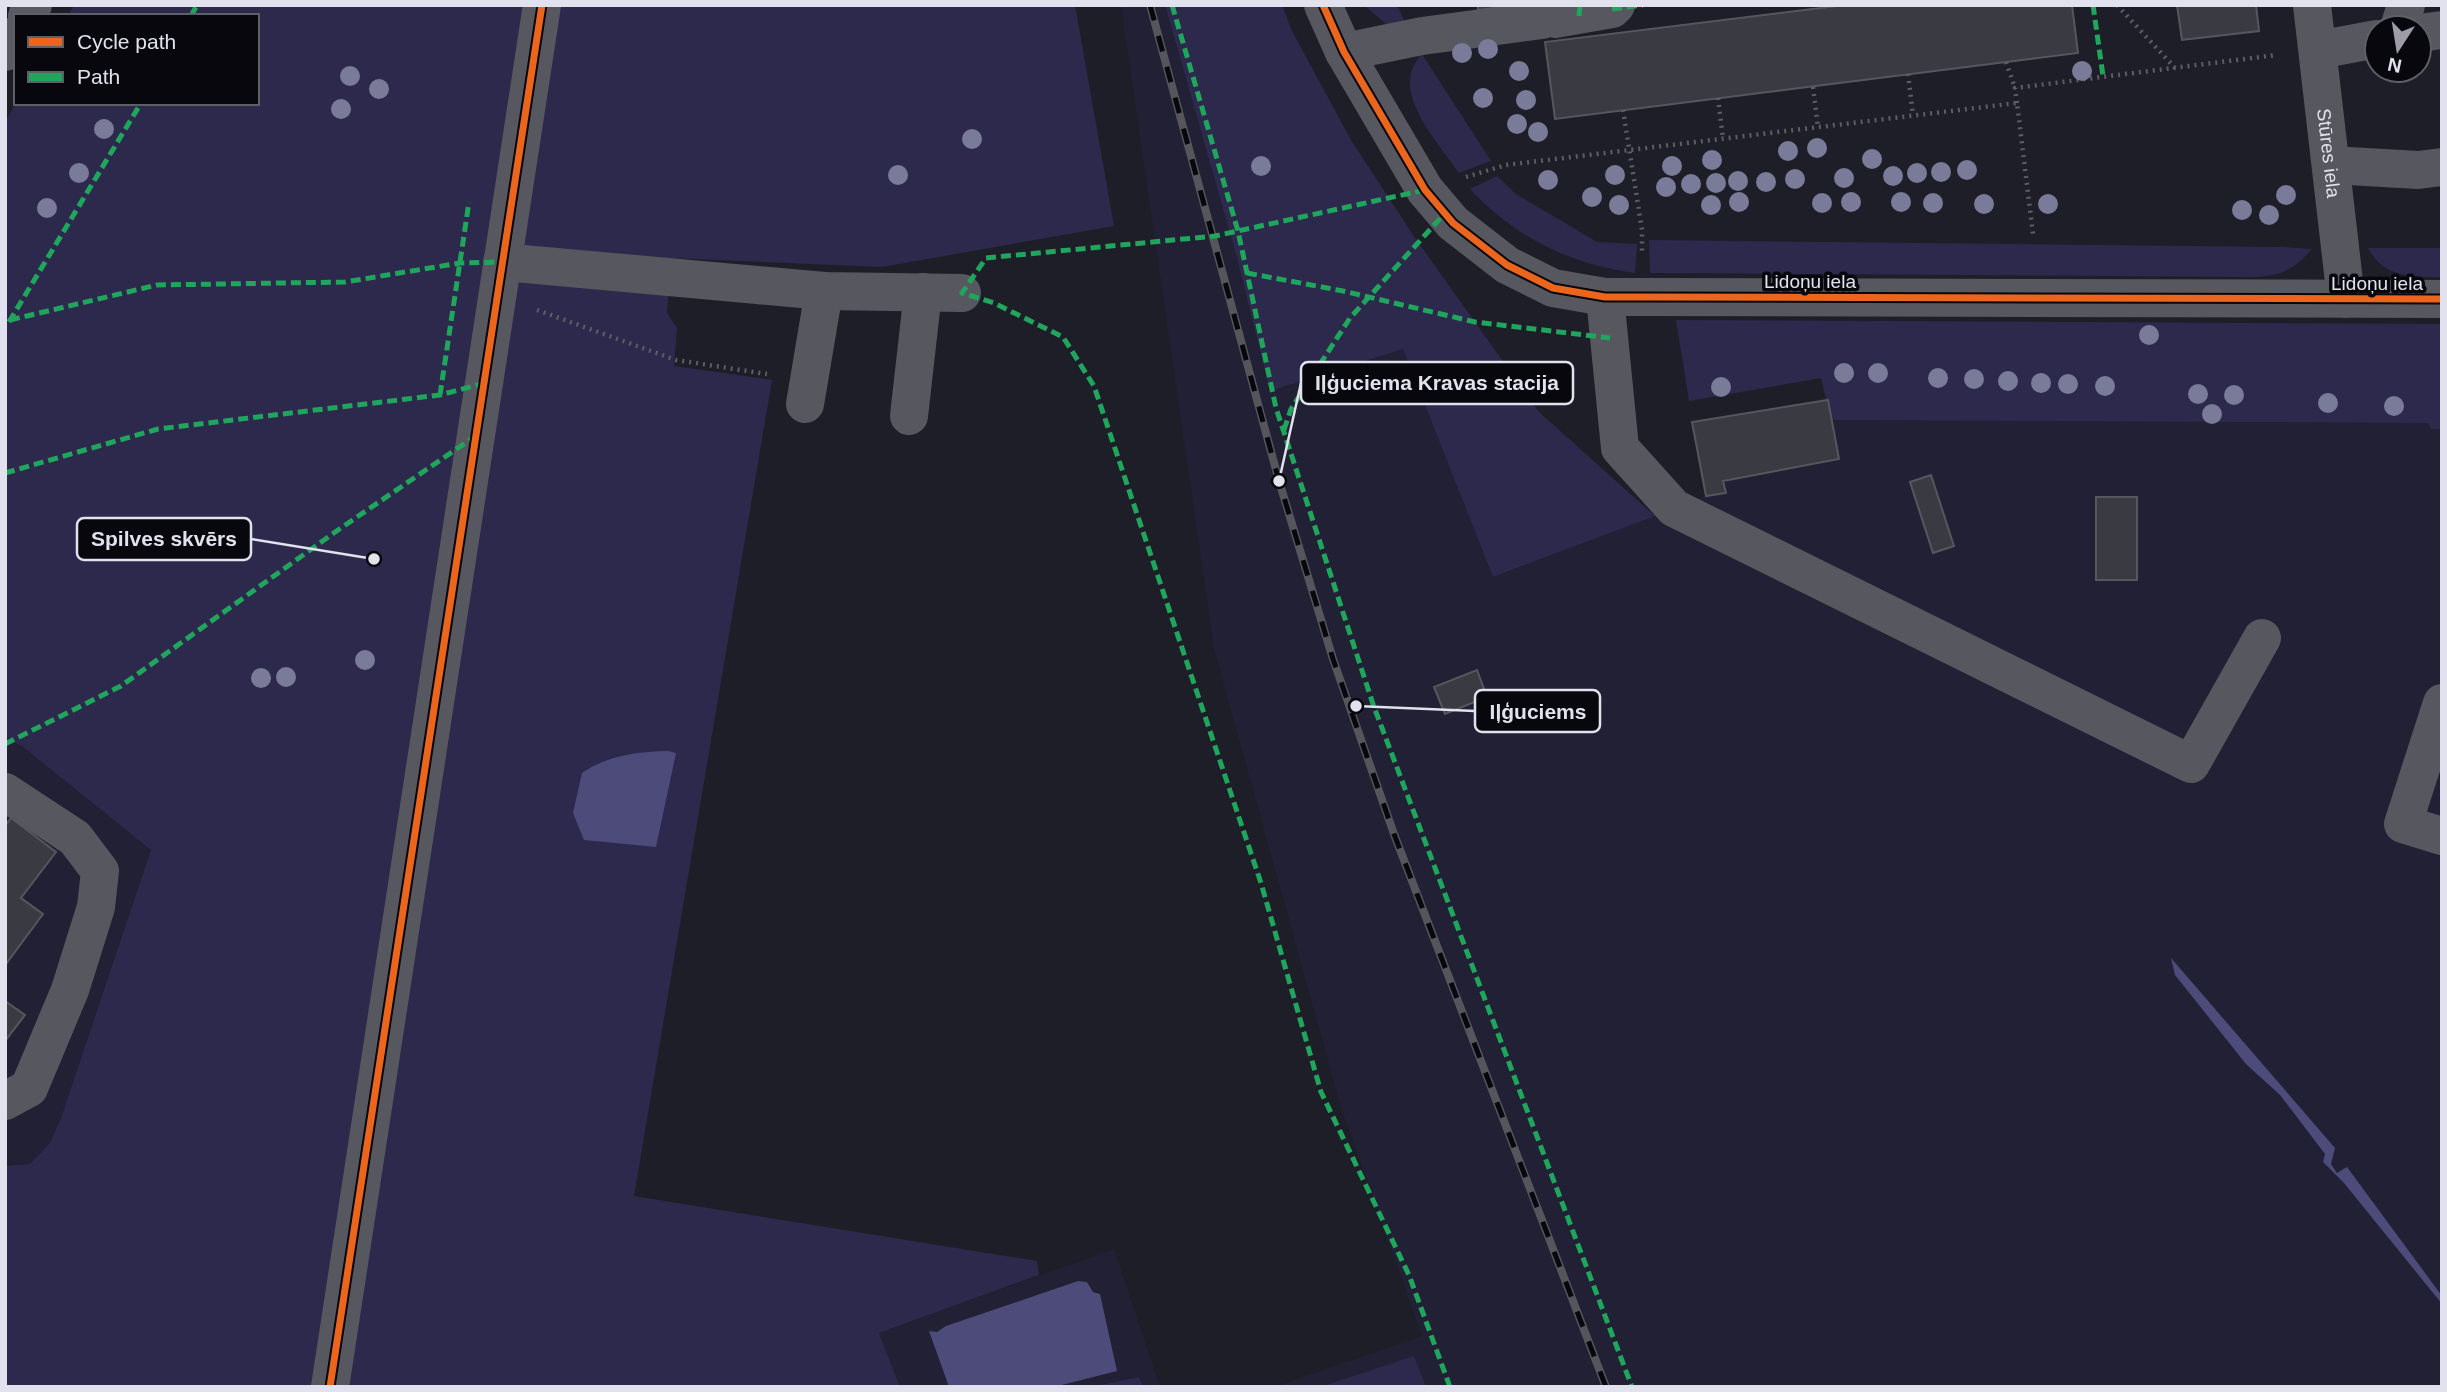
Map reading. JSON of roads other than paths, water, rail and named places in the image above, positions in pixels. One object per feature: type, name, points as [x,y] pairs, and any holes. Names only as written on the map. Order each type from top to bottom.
[{"type":"street","points":[[330,1387],[542,5]]},
{"type":"street","name":"Lidoņu iela","points":[[1323,5],[1344,52],[1425,190],[1453,223],[1507,264],[1553,288],[1605,297],[2442,299]]},
{"type":"street","points":[[1344,52],[1422,36],[1549,20],[1612,9],[1616,5]]},
{"type":"street","name":"Stūres iela","points":[[2312,5],[2346,299]]},
{"type":"street","points":[[2318,50],[2363,42]]},
{"type":"street","points":[[2331,166],[2418,170],[2442,167]]},
{"type":"street","points":[[502,262],[824,291],[962,293]]},
{"type":"street","points":[[807,392],[824,291]]},
{"type":"street","points":[[909,416],[923,292]]},
{"type":"street","points":[[1605,297],[1620,448],[1674,508],[2191,764],[2262,638]]},
{"type":"street","points":[[2442,703],[2403,824],[2442,836]]},
{"type":"street","points":[[5,792],[75,838],[100,871],[96,907],[71,990],[29,1088],[5,1101]]},
{"type":"railway","points":[[1150,5],[1279,481],[1333,659],[1394,834],[1606,1387]]},
{"type":"place","name":"Iļģuciema Kravas stacija","points":[[1279,481]]},
{"type":"place","name":"Spilves skvērs","points":[[374,559]]},
{"type":"place","name":"Iļģuciems","points":[[1356,706]]}]
